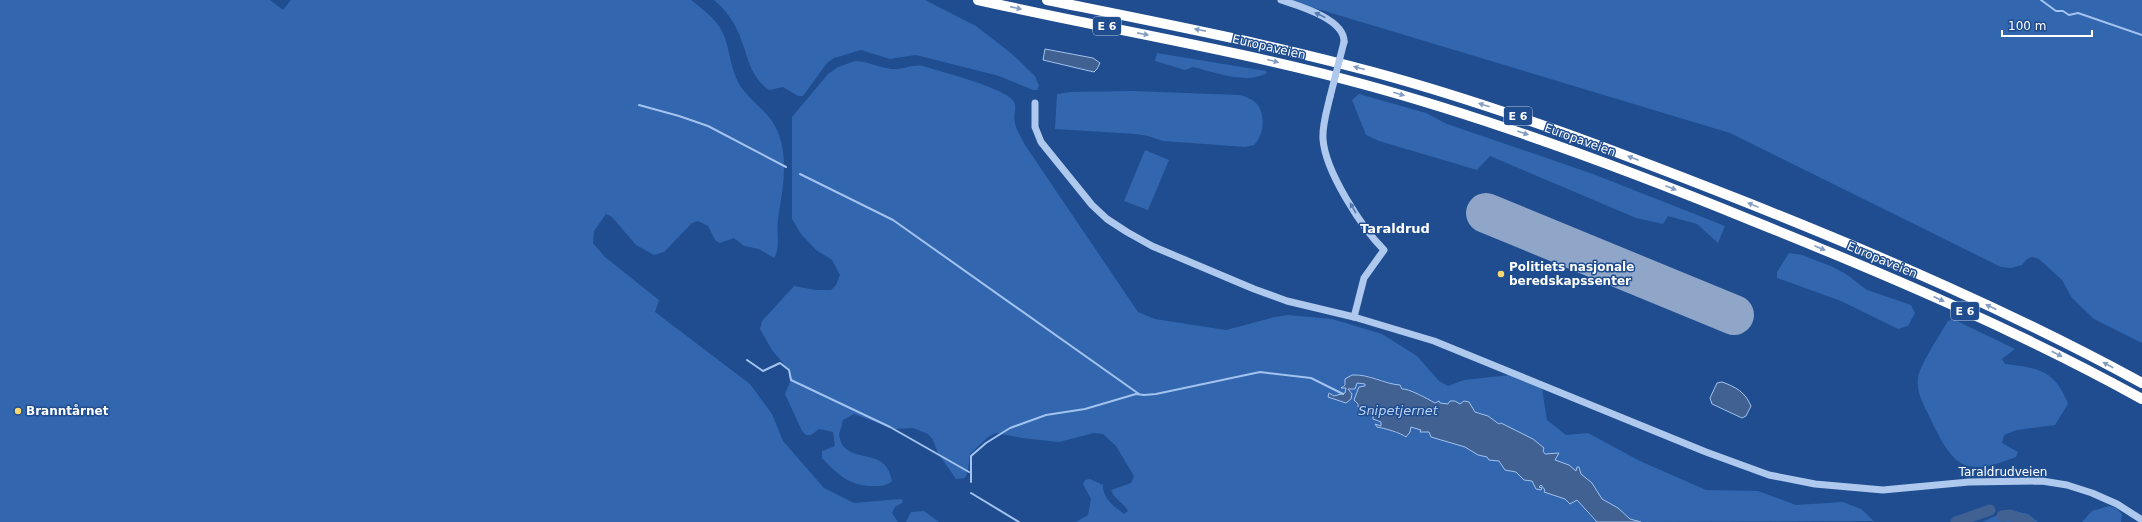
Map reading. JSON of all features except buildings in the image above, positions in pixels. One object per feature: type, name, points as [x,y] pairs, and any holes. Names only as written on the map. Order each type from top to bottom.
[{"type":"highway","name":"Europaveien","points":[[978,0],[1264,59],[1369,86],[1512,129],[1695,197],[1868,268],[2028,340],[2142,399]]},
{"type":"highway","name":"Europaveien","points":[[1050,0],[1207,32],[1300,53],[1422,86],[1545,126],[1666,170],[1881,258],[1999,310],[2142,383]]},
{"type":"street","points":[[1281,0],[1300,6],[1330,20],[1343,33],[1344,42],[1323,131],[1324,149],[1329,164],[1356,213],[1384,250],[1364,278],[1354,317]]},
{"type":"street","name":"Taraldrudveien","points":[[1035,103],[1035,127],[1041,142],[1092,205],[1116,225],[1152,246],[1254,289],[1287,301],[1354,317],[1456,349],[1706,452],[1769,475],[1814,484],[1875,488],[1882,485],[1913,486],[2017,481],[2057,484],[2096,494],[2117,504],[2142,520]]},
{"type":"shaded area","points":[[0,0],[270,0],[283,10],[291,0],[691,0],[711,17],[723,32],[738,82],[745,92],[772,121],[778,132],[784,156],[784,169],[778,219],[778,244],[776,254],[774,258],[759,249],[744,246],[734,238],[720,243],[715,240],[708,226],[698,221],[692,223],[664,252],[654,255],[636,245],[612,217],[606,214],[594,231],[593,243],[605,257],[659,300],[655,312],[750,384],[772,414],[783,441],[824,488],[854,503],[903,500],[902,503],[895,507],[892,513],[898,522],[0,522]]},
{"type":"shaded area","points":[[714,0],[925,0],[976,26],[1012,54],[1035,76],[1039,86],[1037,90],[1033,90],[999,76],[916,55],[890,59],[861,50],[834,58],[827,63],[803,96],[798,96],[783,87],[769,90],[754,74],[739,33],[723,8]]},
{"type":"shaded area","points":[[1288,0],[2142,0],[2142,343],[2094,319],[2072,298],[2062,280],[2039,259],[2032,257],[2027,259],[2022,265],[2011,268],[2001,267],[1730,133]]},
{"type":"shaded area","points":[[1157,53],[1266,71],[1267,73],[1250,78],[1240,78],[1193,67],[1185,70],[1155,61]]},
{"type":"shaded area","points":[[855,61],[892,69],[923,66],[987,86],[1009,97],[1015,104],[1016,126],[1025,145],[1138,312],[1155,319],[1226,330],[1288,315],[1332,319],[1382,334],[1417,356],[1439,381],[1448,386],[1464,380],[1510,375],[1542,389],[1547,420],[1566,435],[1588,433],[1640,461],[1706,490],[1758,491],[1796,505],[1843,502],[1861,509],[1874,521],[1641,522],[1629,519],[1618,508],[1602,499],[1592,483],[1581,474],[1580,468],[1577,467],[1576,471],[1569,465],[1555,460],[1558,455],[1552,453],[1551,455],[1543,452],[1544,449],[1539,444],[1528,437],[1476,412],[1470,405],[1458,404],[1455,401],[1448,404],[1429,401],[1420,394],[1414,394],[1396,385],[1369,376],[1359,375],[1345,382],[1342,386],[1347,389],[1345,393],[1334,396],[1331,394],[1330,398],[1346,403],[1351,399],[1352,393],[1348,389],[1353,390],[1357,383],[1365,384],[1365,386],[1359,387],[1355,400],[1357,406],[1370,409],[1370,414],[1373,413],[1373,419],[1382,423],[1379,426],[1375,425],[1405,436],[1408,436],[1410,428],[1413,427],[1421,430],[1423,433],[1425,431],[1429,432],[1432,437],[1465,447],[1478,455],[1499,461],[1505,470],[1516,472],[1524,480],[1532,481],[1537,489],[1542,489],[1539,487],[1541,485],[1545,490],[1544,492],[1565,499],[1569,504],[1577,500],[1593,519],[1598,522],[1076,522],[1088,515],[1091,499],[1083,484],[1085,480],[1090,479],[1103,485],[1103,490],[1110,502],[1124,514],[1128,511],[1114,496],[1111,490],[1131,483],[1134,476],[1116,446],[1103,434],[1094,433],[1059,442],[1022,438],[996,433],[988,437],[970,454],[968,471],[965,478],[956,479],[938,453],[933,440],[928,434],[913,428],[894,429],[854,414],[843,420],[839,435],[842,444],[850,451],[878,460],[884,464],[889,471],[892,481],[882,486],[866,486],[852,482],[839,475],[822,458],[822,451],[835,446],[833,432],[819,429],[811,435],[806,435],[802,431],[785,394],[790,382],[789,370],[772,350],[760,329],[762,321],[794,286],[816,290],[831,290],[836,285],[840,275],[832,260],[816,250],[801,234],[792,219],[792,117],[828,74],[838,67]]},
{"type":"shaded area","points":[[1132,91],[1240,95],[1251,99],[1257,104],[1263,119],[1262,131],[1254,145],[1245,147],[1163,141],[1136,134],[1055,129],[1057,94],[1070,92]]},
{"type":"shaded area","points":[[1359,94],[1426,113],[1447,124],[1593,174],[1725,226],[1718,243],[1697,224],[1668,216],[1663,224],[1636,218],[1490,156],[1477,170],[1379,141],[1366,135],[1352,100]]},
{"type":"shaded area","points":[[1145,150],[1169,160],[1148,210],[1124,201]]},
{"type":"shaded area","points":[[1789,253],[1802,255],[1833,267],[1846,274],[1867,290],[1911,305],[1915,313],[1908,326],[1898,329],[1841,301],[1777,278],[1777,272]]},
{"type":"shaded area","points":[[1953,319],[2015,349],[2002,359],[2005,364],[2036,369],[2044,373],[2051,377],[2063,393],[2068,404],[2055,425],[2017,430],[2004,435],[2002,443],[2018,452],[2016,457],[1983,467],[1972,467],[1962,463],[1953,457],[1946,447],[1923,404],[1918,389],[1919,373],[1948,321]]},
{"type":"shaded area","points":[[2109,506],[2116,508],[2122,514],[2121,522],[2082,522],[2092,511]]},
{"type":"shaded area","points":[[2009,510],[2028,514],[2038,522],[1982,522]]},
{"type":"shaded area","points":[[924,511],[939,522],[906,522],[911,512]]},
{"type":"water","points":[[1045,49],[1093,58],[1100,63],[1094,72],[1043,60]]},
{"type":"water","name":"Snipetjernet","points":[[1352,375],[1365,376],[1400,385],[1402,389],[1413,392],[1435,403],[1439,401],[1440,403],[1448,404],[1450,401],[1455,401],[1460,404],[1464,401],[1469,402],[1475,412],[1488,416],[1499,424],[1501,423],[1533,439],[1544,448],[1543,451],[1545,454],[1559,453],[1555,460],[1569,465],[1576,471],[1577,467],[1579,467],[1581,474],[1592,483],[1602,499],[1618,508],[1630,519],[1641,522],[1597,522],[1577,500],[1570,504],[1565,499],[1544,492],[1545,490],[1541,485],[1539,487],[1542,488],[1541,490],[1536,489],[1532,481],[1524,480],[1516,472],[1505,470],[1499,461],[1489,460],[1487,457],[1478,455],[1465,447],[1431,437],[1429,432],[1420,432],[1421,430],[1411,427],[1410,432],[1406,437],[1377,427],[1375,424],[1381,426],[1381,422],[1373,419],[1373,414],[1369,413],[1371,411],[1369,408],[1358,407],[1358,404],[1354,400],[1359,387],[1365,386],[1365,384],[1357,383],[1355,389],[1348,389],[1352,394],[1351,399],[1346,403],[1328,397],[1329,393],[1334,396],[1345,393],[1346,388],[1341,388],[1345,385],[1345,379]]},
{"type":"water","points":[[1722,382],[1736,388],[1749,401],[1751,406],[1746,416],[1742,418],[1712,404],[1710,398],[1717,383]]},
{"type":"waterway","points":[[2041,0],[2056,11],[2063,11],[2069,15],[2078,13],[2142,35]]},
{"type":"waterway","points":[[639,105],[708,126],[786,167]]},
{"type":"waterway","points":[[800,174],[893,220],[1139,394]]},
{"type":"waterway","points":[[747,360],[763,371],[780,363],[789,370],[791,380],[890,427],[969,472]]},
{"type":"waterway","points":[[971,482],[971,456],[986,443],[1010,428],[1046,415],[1085,409],[1136,394],[1156,394],[1260,372],[1311,378],[1343,394]]},
{"type":"waterway","points":[[971,493],[1019,522]]},
{"type":"waterway","points":[[1956,522],[1990,510]]},
{"type":"waterway","points":[[2002,516],[2010,515],[2029,522]]},
{"type":"runway","points":[[1486,213],[1734,315]]},
{"type":"place","name":"Politiets nasjonale beredskapssenter","points":[[1501,274]]},
{"type":"place","name":"Branntårnet","points":[[18,411]]},
{"type":"district","name":"Taraldrud","points":[[1395,228]]}]
